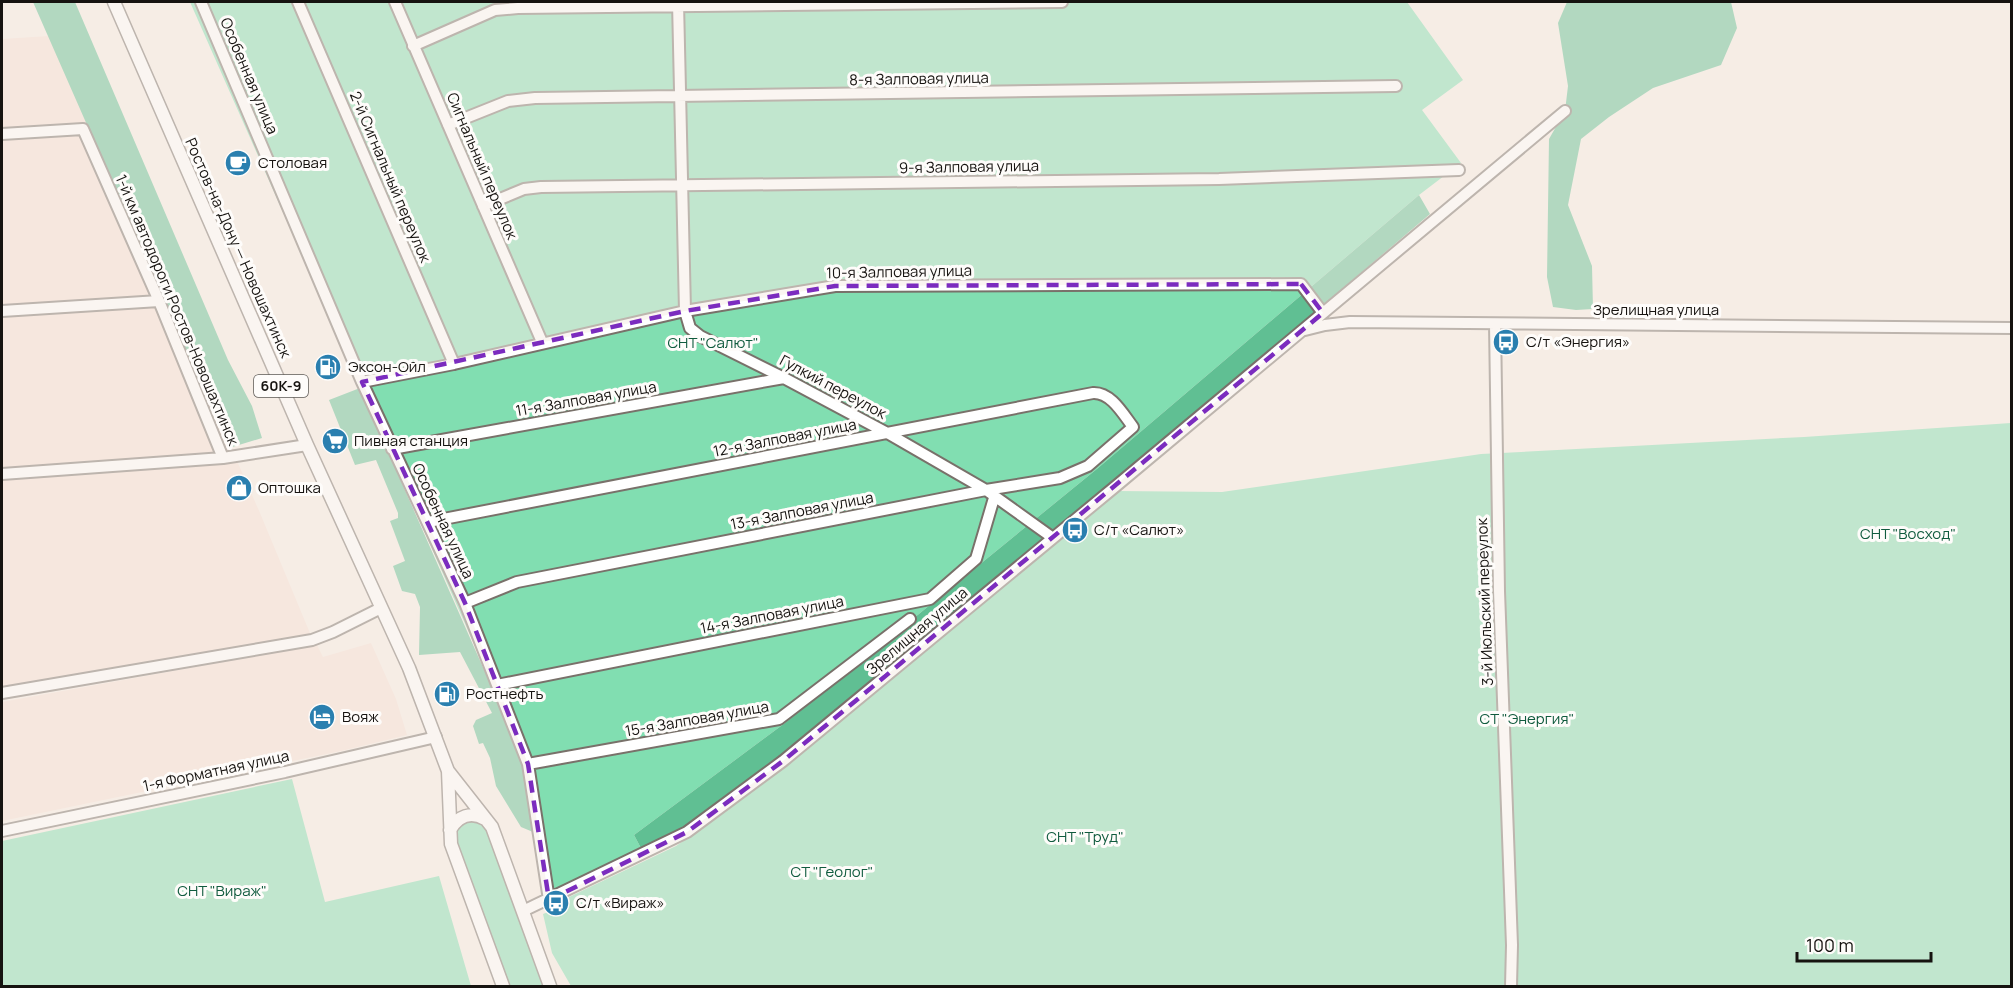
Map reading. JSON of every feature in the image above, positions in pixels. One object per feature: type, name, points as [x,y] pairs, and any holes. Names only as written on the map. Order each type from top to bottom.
[{"type":"main road","name":"Ростов-на-Дону — Новошахтинск","points":[[114,2],[307,445],[409,668],[448,771]]},
{"type":"main road","points":[[448,771],[492,827],[550,987]]},
{"type":"main road","points":[[448,771],[451,844],[502,987]]},
{"type":"main road","points":[[450,830],[459,819],[468,815],[485,819]]},
{"type":"street","name":"Особенная улица","points":[[201,2],[362,382],[465,603],[528,764],[549,900]]},
{"type":"street","name":"2-й Сигнальный переулок","points":[[298,2],[454,364]]},
{"type":"street","name":"Сигнальный переулок","points":[[394,2],[542,342]]},
{"type":"street","points":[[413,46],[495,10],[518,8],[678,4],[1062,2]]},
{"type":"street","name":"Гулкий переулок","points":[[678,4],[685,311],[690,328],[700,336],[889,434],[986,490],[994,498],[1053,538]]},
{"type":"street","name":"8-я Залповая улица","points":[[448,125],[508,101],[535,98],[1396,86]]},
{"type":"street","name":"Зрелищная улица","points":[[523,911],[687,832],[783,761],[1565,111]]},
{"type":"street","name":"1-й км автодороги Ростов-Новошахтинск","points":[[2,134],[83,129],[159,301],[223,458],[307,445]]},
{"type":"street","name":"9-я Залповая улица","points":[[483,206],[524,189],[532,188],[1219,179],[1459,170]]},
{"type":"street","name":"10-я Залповая улица","points":[[362,382],[454,364],[685,311],[835,286],[1301,284],[1323,313]]},
{"type":"street","points":[[2,311],[159,301]]},
{"type":"street","name":"Зрелищная улица","points":[[1302,331],[1350,322],[2012,328]]},
{"type":"street","name":"3-й Июльский переулок","points":[[1495,324],[1499,591],[1511,987]]},
{"type":"street","name":"11-я Залповая улица","points":[[392,449],[784,378]]},
{"type":"street","name":"12-я Залповая улица","points":[[428,522],[1101,393],[1133,427]]},
{"type":"street","name":"13-я Залповая улица","points":[[465,603],[517,582],[986,490],[1060,478],[1088,466],[1133,427]]},
{"type":"street","points":[[2,474],[223,458]]},
{"type":"street","name":"14-я Залповая улица","points":[[497,685],[930,599],[976,559],[994,498]]},
{"type":"street","points":[[2,693],[312,640],[381,608]]},
{"type":"street","name":"15-я Залповая улица","points":[[528,764],[779,719],[910,619]]},
{"type":"street","name":"1-я Форматная улица","points":[[2,831],[285,772],[436,737]]},
{"type":"highlighted area","points":[[1301,284],[1323,313],[783,761],[687,832],[549,900],[528,764],[465,603],[362,382],[685,311],[835,286]]},
{"type":"shaded area","points":[[49,36],[260,513],[312,638],[2,690],[2,39]]},
{"type":"shaded area","points":[[371,643],[396,699],[407,735],[341,751],[2,821],[2,702],[317,645],[323,657]]},
{"type":"green space","points":[[33,2],[75,2],[228,360],[252,406],[262,438],[229,448]]},
{"type":"green space","name":"СНТ \"Салют\"","points":[[190,2],[1407,2],[1463,80],[1422,110],[1461,163],[1419,195],[1098,468],[785,723],[634,835],[643,852],[546,897],[534,812],[508,721]]},
{"type":"green space","points":[[1567,2],[1731,2],[1737,28],[1721,65],[1653,88],[1581,139],[1568,205],[1592,266],[1593,309],[1576,310],[1553,307],[1547,277],[1549,139],[1565,111],[1568,86],[1558,23]]},
{"type":"green space","points":[[1419,195],[1430,214],[1108,488],[796,744],[674,836],[643,852],[634,835],[785,723],[1098,468]]},
{"type":"green space","points":[[360,388],[526,765],[533,832],[521,827],[496,786],[490,758],[483,743],[479,744],[473,726],[476,720],[492,713],[460,652],[419,655],[420,607],[415,594],[402,591],[393,566],[405,561],[390,521],[398,518],[398,513],[376,460],[355,465],[329,400]]},
{"type":"green space","points":[[2011,423],[2011,986],[571,986],[552,953],[543,914],[570,903],[569,897],[676,846],[721,815],[946,628],[1117,491],[1222,492],[1481,454],[1804,437]]},
{"type":"green space","name":"СНТ \"Вираж\"","points":[[292,779],[325,902],[439,876],[471,986],[2,986],[2,841]]},
{"type":"green space","points":[[474,820],[487,830],[544,986],[509,986],[456,842],[460,826]]},
{"type":"place","name":"Столовая","points":[[238,163]]},
{"type":"place","name":"С/т «Энергия»","points":[[1506,342]]},
{"type":"place","name":"Эксон-Ойл","points":[[328,367]]},
{"type":"place","name":"Пивная станция","points":[[335,441]]},
{"type":"place","name":"Оптошка","points":[[239,488]]},
{"type":"place","name":"С/т «Салют»","points":[[1075,530]]},
{"type":"place","name":"Ростнефть","points":[[447,694]]},
{"type":"place","name":"Вояж","points":[[322,717]]},
{"type":"place","name":"С/т «Вираж»","points":[[556,903]]},
{"type":"park label","name":"СНТ \"Восход\"","points":[[1908,534]]},
{"type":"park label","name":"СТ \"Энергия\"","points":[[1527,719]]},
{"type":"park label","name":"СНТ \"Труд\"","points":[[1085,837]]},
{"type":"park label","name":"СТ \"Геолог\"","points":[[832,872]]}]
